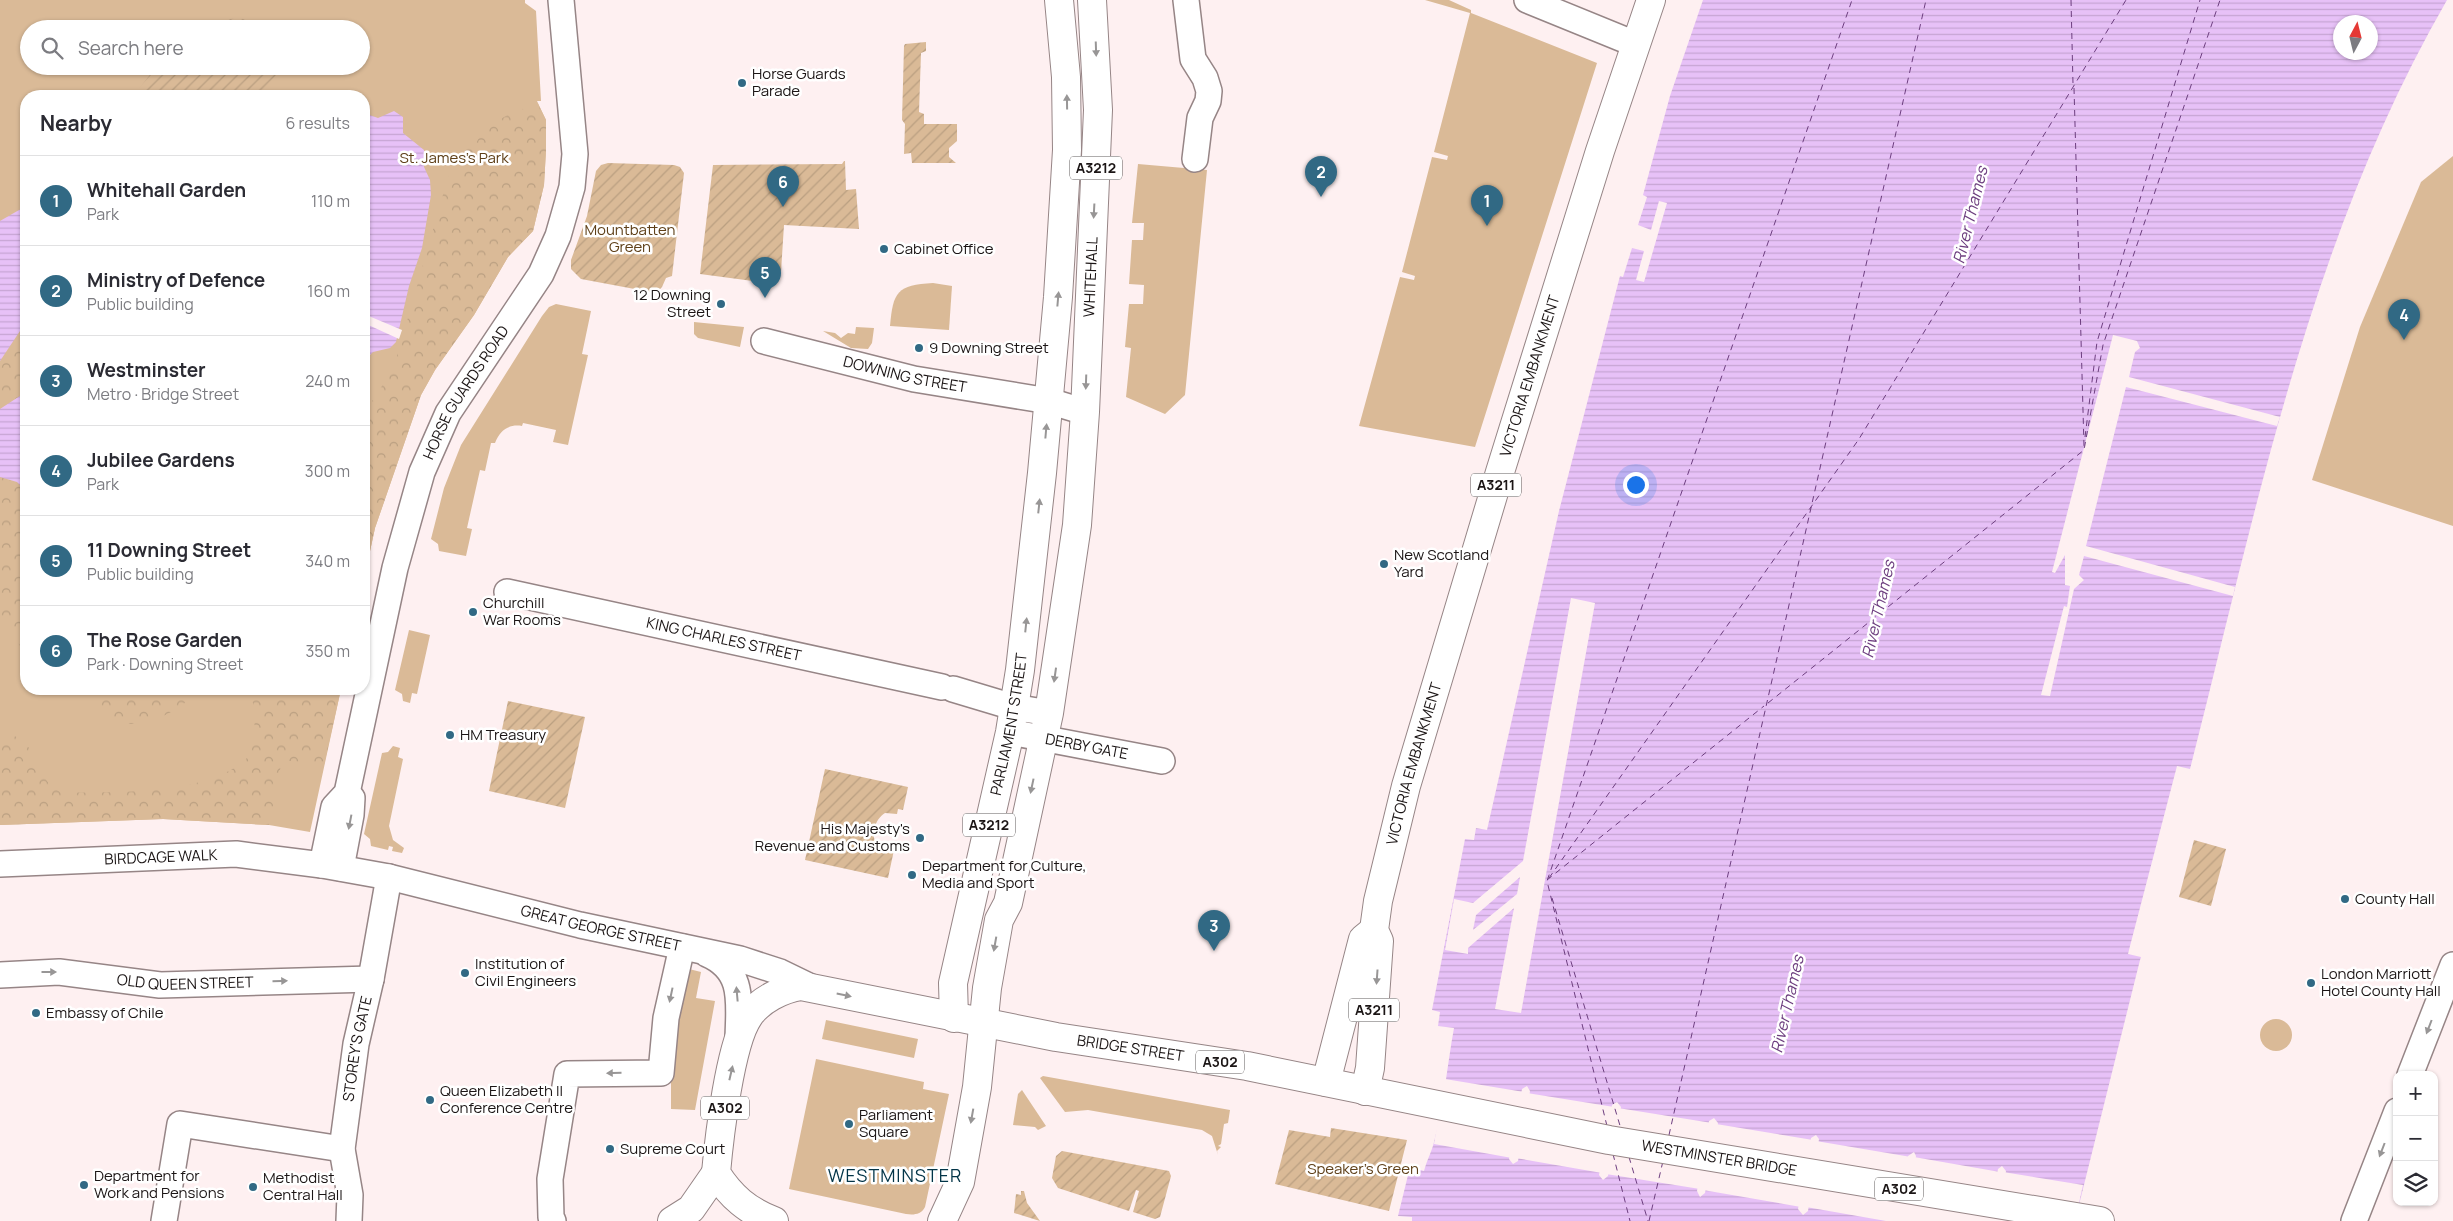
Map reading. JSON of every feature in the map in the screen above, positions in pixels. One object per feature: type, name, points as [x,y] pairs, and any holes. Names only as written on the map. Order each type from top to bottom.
[{"type":"main road","name":"WHITEHALL","points":[[1034,550],[1061,261],[1066,164],[1066,77],[1059,0]]},
{"type":"main road","name":"WHITEHALL","points":[[1049,713],[1074,553],[1085,412],[1098,110],[1092,0]]},
{"type":"main road","name":"VICTORIA EMBANKMENT","points":[[1365,1091],[1370,1068],[1379,941],[1374,930],[1383,874],[1446,649],[1634,44],[1651,0]]},
{"type":"main road","points":[[1066,164],[1096,166]]},
{"type":"main road","name":"PARLIAMENT STREET","points":[[953,984],[1012,720],[1020,670],[1034,550]]},
{"type":"main road","name":"A3212","points":[[989,1029],[987,988],[999,920],[1008,902],[1049,713]]},
{"type":"main road","name":"VICTORIA EMBANKMENT","points":[[1326,1082],[1363,939],[1374,930]]},
{"type":"main road","name":"A3212","points":[[953,984],[954,1018]]},
{"type":"main road","name":"GREAT GEORGE STREET","points":[[876,1002],[893,997],[934,995],[953,984]]},
{"type":"main road","name":"A302","points":[[672,1221],[691,1209],[716,1173],[728,1086],[738,1043],[748,1018],[762,1003],[793,987],[813,988]]},
{"type":"main road","name":"GREAT GEORGE STREET","points":[[813,988],[954,1018],[989,1029]]},
{"type":"main road","name":"A302","points":[[876,1002],[889,1018],[989,1029]]},
{"type":"main road","points":[[942,1221],[960,1182],[989,1029]]},
{"type":"main road","name":"BRIDGE STREET","points":[[989,1029],[1248,1066],[1365,1091]]},
{"type":"main road","name":"WESTMINSTER BRIDGE","points":[[1365,1091],[1609,1140],[2088,1220]]},
{"type":"main road","points":[[716,1173],[741,1205],[758,1215],[774,1221]]},
{"type":"main road","points":[[960,1182],[964,1221]]},
{"type":"street","name":"HORSE GUARDS ROAD","points":[[370,688],[395,568],[422,472],[448,413],[541,274],[558,236],[572,187],[575,154],[561,0]]},
{"type":"street","points":[[1186,0],[1193,60],[1205,78],[1209,91],[1208,101],[1200,118],[1195,159]]},
{"type":"street","points":[[1527,0],[1634,44]]},
{"type":"street","name":"DOWNING STREET","points":[[764,341],[914,379],[1049,401],[1085,412]]},
{"type":"street","name":"KING CHARLES STREET","points":[[507,592],[948,688],[1012,720],[1049,713]]},
{"type":"street","name":"HORSE GUARDS ROAD","points":[[331,866],[351,815],[352,798],[348,793],[368,695]]},
{"type":"street","name":"DERBY GATE","points":[[1012,720],[1043,739],[1162,761]]},
{"type":"street","name":"BIRDCAGE WALK","points":[[0,864],[236,854],[331,866]]},
{"type":"street","name":"GREAT GEORGE STREET","points":[[331,866],[389,877],[580,926],[692,950],[740,958],[780,972],[813,988]]},
{"type":"street","name":"STOREY'S GATE","points":[[350,1221],[350,1195],[342,1149],[356,1044],[371,979],[389,877]]},
{"type":"street","points":[[553,1221],[551,1217],[550,1179],[567,1074],[661,1073],[666,1018],[692,950],[719,959],[728,967],[735,980],[738,993],[738,1043]]},
{"type":"street","points":[[2412,1071],[2453,965]]},
{"type":"street","name":"OLD QUEEN STREET","points":[[0,975],[59,972],[160,985],[371,979]]},
{"type":"street","points":[[2354,1221],[2395,1116]]},
{"type":"street","points":[[164,1221],[180,1124],[342,1149]]},
{"type":"green space","name":"St. James's Park","points":[[0,0],[525,0],[525,3],[536,11],[541,101],[537,101],[546,120],[544,185],[533,231],[508,257],[474,315],[435,370],[421,395],[375,528],[370,551],[370,90],[20,90],[20,695],[340,695],[310,832],[269,825],[163,819],[0,825]]},
{"type":"green space","points":[[1425,0],[1449,0],[1471,10],[1471,13],[1597,63],[1475,447],[1359,426],[1400,277],[1414,280],[1415,276],[1402,272],[1432,157],[1447,160],[1448,156],[1434,152],[1470,13]]},
{"type":"green space","points":[[238,18],[248,20],[224,20]]},
{"type":"green space","points":[[926,42],[926,51],[921,53],[919,112],[924,114],[924,124],[957,124],[957,141],[949,148],[949,157],[956,163],[912,163],[911,153],[904,154],[905,124],[902,120],[904,46],[905,44]]},
{"type":"green space","points":[[150,75],[278,75],[271,90],[138,90]]},
{"type":"green space","points":[[538,104],[546,120],[544,185],[533,231],[508,257],[474,315],[435,370],[421,395],[375,528],[370,551],[370,405],[394,367],[452,163],[459,149],[476,144],[482,129],[513,112]]},
{"type":"green space","points":[[2453,156],[2453,526],[2312,480],[2360,327],[2421,182]]},
{"type":"green space","points":[[844,161],[846,190],[856,189],[859,229],[784,225],[781,272],[778,272],[776,284],[700,274],[713,165],[842,164]]},
{"type":"green space","name":"Mountbatten Green","points":[[608,163],[674,165],[680,167],[684,173],[672,276],[666,278],[662,287],[656,293],[581,279],[571,269],[571,260],[587,216],[596,171],[601,165]]},
{"type":"green space","points":[[1138,164],[1207,170],[1185,395],[1165,414],[1126,397],[1131,348],[1125,347],[1129,304],[1143,304],[1144,285],[1129,284],[1132,240],[1143,240],[1144,223],[1132,223]]},
{"type":"green space","points":[[933,283],[952,286],[949,330],[890,326],[893,305],[899,292],[912,286]]},
{"type":"green space","points":[[556,304],[591,311],[582,354],[588,355],[568,445],[553,442],[556,430],[523,423],[522,426],[509,427],[502,431],[495,443],[491,443],[485,471],[480,470],[467,528],[472,529],[466,556],[439,551],[438,544],[431,539],[444,488],[461,445],[542,316],[549,307]]},
{"type":"green space","points":[[694,322],[744,327],[740,347],[698,338],[694,334]]},
{"type":"green space","points":[[856,327],[874,328],[872,343],[868,349],[851,348],[823,331],[835,333],[841,338],[848,333],[855,334]]},
{"type":"green space","points":[[20,331],[20,396],[0,409],[0,361]]},
{"type":"green space","points":[[0,477],[17,482],[20,485],[20,646],[9,631],[0,632]]},
{"type":"green space","points":[[409,630],[430,635],[417,694],[412,693],[410,703],[403,701],[402,694],[395,690]]},
{"type":"green space","points":[[89,695],[187,695],[186,702],[169,713],[150,721],[129,724],[119,723],[110,719],[95,706]]},
{"type":"green space","points":[[251,695],[340,695],[324,765],[282,760],[269,825],[163,819],[0,825],[0,730],[15,736],[25,744],[32,752],[46,779],[53,787],[63,793],[136,791],[188,785],[233,769],[250,755],[256,714]]},
{"type":"green space","points":[[508,701],[585,717],[565,808],[489,791]]},
{"type":"green space","points":[[393,746],[400,748],[398,757],[403,759],[389,826],[393,840],[404,848],[402,853],[392,851],[393,847],[389,846],[388,850],[371,846],[370,839],[364,834],[382,753],[388,752]]},
{"type":"green space","points":[[825,769],[908,787],[903,810],[898,809],[897,814],[885,813],[878,819],[874,828],[874,837],[878,845],[894,850],[888,878],[805,860]]},
{"type":"green space","points":[[2194,840],[2226,849],[2211,906],[2179,897]]},
{"type":"green space","points":[[681,967],[701,972],[696,998],[715,1001],[695,1110],[671,1109],[671,1040]]},
{"type":"green space","points":[[2276,1019],[2282,1020],[2287,1024],[2291,1029],[2291,1041],[2287,1046],[2282,1050],[2276,1051],[2270,1050],[2265,1046],[2261,1041],[2260,1035],[2261,1029],[2265,1024],[2270,1020]]},
{"type":"green space","points":[[826,1020],[918,1039],[914,1058],[822,1039]]},
{"type":"green space","points":[[816,1059],[924,1082],[923,1089],[949,1094],[925,1207],[921,1212],[906,1214],[789,1189]]},
{"type":"green space","points":[[1043,1076],[1230,1110],[1228,1123],[1224,1124],[1221,1144],[1218,1146],[1221,1147],[1217,1151],[1218,1155],[1212,1136],[1202,1130],[1088,1110],[1065,1112],[1040,1078]]},
{"type":"green space","points":[[1022,1090],[1046,1126],[1038,1130],[1035,1127],[1013,1125],[1018,1094]]},
{"type":"green space","name":"Speaker's Green","points":[[1331,1128],[1407,1140],[1389,1211],[1275,1184],[1289,1130],[1330,1137]]},
{"type":"green space","points":[[1062,1151],[1169,1171],[1171,1176],[1160,1217],[1155,1219],[1133,1212],[1139,1191],[1136,1190],[1129,1211],[1058,1188],[1052,1178],[1056,1156]]},
{"type":"green space","points":[[1021,1191],[1024,1191],[1027,1203],[1040,1221],[1014,1213],[1016,1194],[1021,1195]]},
{"type":"water","name":"River Thames","points":[[1703,0],[2447,0],[2399,90],[2358,183],[2323,278],[2292,375],[2239,572],[2190,769],[2177,766],[2130,946],[2128,954],[2141,957],[2075,1221],[1997,1221],[2006,1171],[2002,1166],[1998,1169],[1989,1221],[1906,1221],[1916,1156],[1914,1152],[1908,1156],[1897,1221],[1412,1221],[1412,1217],[1398,1216],[1410,1167],[1424,1171],[1433,1145],[1440,1114],[1454,1028],[1438,1026],[1440,1012],[1432,1010],[1465,839],[1474,840],[1476,828],[1487,830],[1559,511],[1620,276],[1623,277],[1632,248],[1644,251],[1636,280],[1644,282],[1667,203],[1659,201],[1651,230],[1638,225],[1647,197],[1643,195],[1670,96]],"holes":[[[1527,1086],[1530,1091],[1518,1161],[1513,1164],[1509,1159],[1522,1089]],[[1617,1102],[1621,1107],[1608,1176],[1603,1180],[1599,1175],[1612,1105]],[[1714,1118],[1718,1123],[1705,1193],[1700,1197],[1697,1191],[1709,1121]],[[1816,1135],[1819,1139],[1808,1211],[1803,1215],[1798,1209],[1811,1138]]]},
{"type":"water","points":[[394,111],[403,117],[403,133],[424,150],[424,167],[430,180],[431,195],[422,248],[409,286],[396,342],[390,348],[373,352],[370,355],[370,115],[378,118]]},
{"type":"water","points":[[20,209],[20,331],[0,361],[0,221]]},
{"type":"water","points":[[20,396],[20,485],[17,482],[0,477],[0,409]]},
{"type":"pier","points":[[370,317],[402,330],[399,339],[370,326]]},
{"type":"pier","points":[[2113,335],[2137,341],[2140,348],[2135,352],[2129,377],[2280,417],[2277,426],[2126,387],[2086,546],[2235,587],[2233,596],[2084,556],[2079,575],[2084,580],[2074,589],[2050,696],[2041,695],[2064,606],[2067,607],[2070,586],[2065,585],[2065,555],[2055,573],[2052,572]]},
{"type":"pier","points":[[1571,598],[1595,603],[1521,1013],[1495,1009],[1514,908],[1468,948],[1468,954],[1445,950],[1454,899],[1473,903],[1523,861]],"holes":[[[1520,877],[1517,894],[1473,930],[1476,915]]]},
{"type":"pier","points":[[1445,1079],[1524,1092],[1512,1158],[1434,1144]]},
{"type":"pier","points":[[1527,1093],[1614,1107],[1602,1173],[1516,1158]]},
{"type":"pier","points":[[1618,1108],[1712,1123],[1700,1189],[1606,1174]]},
{"type":"pier","points":[[1716,1124],[1813,1140],[1801,1207],[1703,1190]]},
{"type":"pier","points":[[1816,1141],[1911,1157],[1900,1221],[1886,1221],[1806,1207]]},
{"type":"pier","points":[[1914,1157],[2000,1172],[1992,1221],[1904,1221]]},
{"type":"pier","points":[[2003,1172],[2083,1185],[2075,1221],[1995,1221]]},
{"type":"ferry route","points":[[1607,1126],[1547,881],[1852,0]]},
{"type":"ferry route","points":[[1669,1135],[1926,0]]},
{"type":"ferry route","points":[[2071,0],[2073,84]]},
{"type":"ferry route","points":[[1549,878],[1859,439],[2126,0]]},
{"type":"ferry route","points":[[2085,437],[2097,342],[2200,0]]},
{"type":"ferry route","points":[[1768,703],[2084,450],[2103,345],[2220,0]]},
{"type":"ferry route","points":[[2074,88],[2084,446]]},
{"type":"ferry route","points":[[1547,880],[1764,706]]},
{"type":"ferry route","points":[[1552,898],[1621,1129]]},
{"type":"ferry route","points":[[1613,1154],[1630,1221]]},
{"type":"ferry route","points":[[1629,1157],[1648,1221]]},
{"type":"ferry route","points":[[1649,1221],[1663,1161]]},
{"type":"place","name":"Horse Guards Parade","points":[[742,83]]},
{"type":"place","name":"Ministry of Defence","points":[[1321,197]]},
{"type":"place","name":"The Rose Garden","points":[[783,207]]},
{"type":"place","name":"Whitehall Garden","points":[[1487,226]]},
{"type":"place","name":"Cabinet Office","points":[[884,249]]},
{"type":"place","name":"11 Downing Street","points":[[765,298]]},
{"type":"place","name":"12 Downing Street","points":[[721,304]]},
{"type":"place","name":"Jubilee Gardens","points":[[2404,340]]},
{"type":"place","name":"9 Downing Street","points":[[919,348]]},
{"type":"place","name":"New Scotland Yard","points":[[1384,564]]},
{"type":"place","name":"Churchill War Rooms","points":[[473,612]]},
{"type":"place","name":"HM Treasury","points":[[450,735]]},
{"type":"place","name":"His Majesty's Revenue and Customs","points":[[920,838]]},
{"type":"place","name":"Department for Culture, Media and Sport","points":[[912,875]]},
{"type":"place","name":"County Hall","points":[[2345,899]]},
{"type":"place","name":"Westminster","points":[[1214,951]]},
{"type":"place","name":"Institution of Civil Engineers","points":[[465,973]]},
{"type":"place","name":"London Marriott Hotel County Hall","points":[[2311,983]]},
{"type":"place","name":"Embassy of Chile","points":[[36,1013]]},
{"type":"place","name":"Queen Elizabeth II Conference Centre","points":[[430,1100]]},
{"type":"place","name":"Parliament Square","points":[[849,1124]]},
{"type":"place","name":"Supreme Court","points":[[610,1149]]},
{"type":"place","name":"Department for Work and Pensions","points":[[84,1185]]},
{"type":"place","name":"Methodist Central Hall","points":[[253,1187]]},
{"type":"district","name":"WESTMINSTER","points":[[895,1176]]}]
